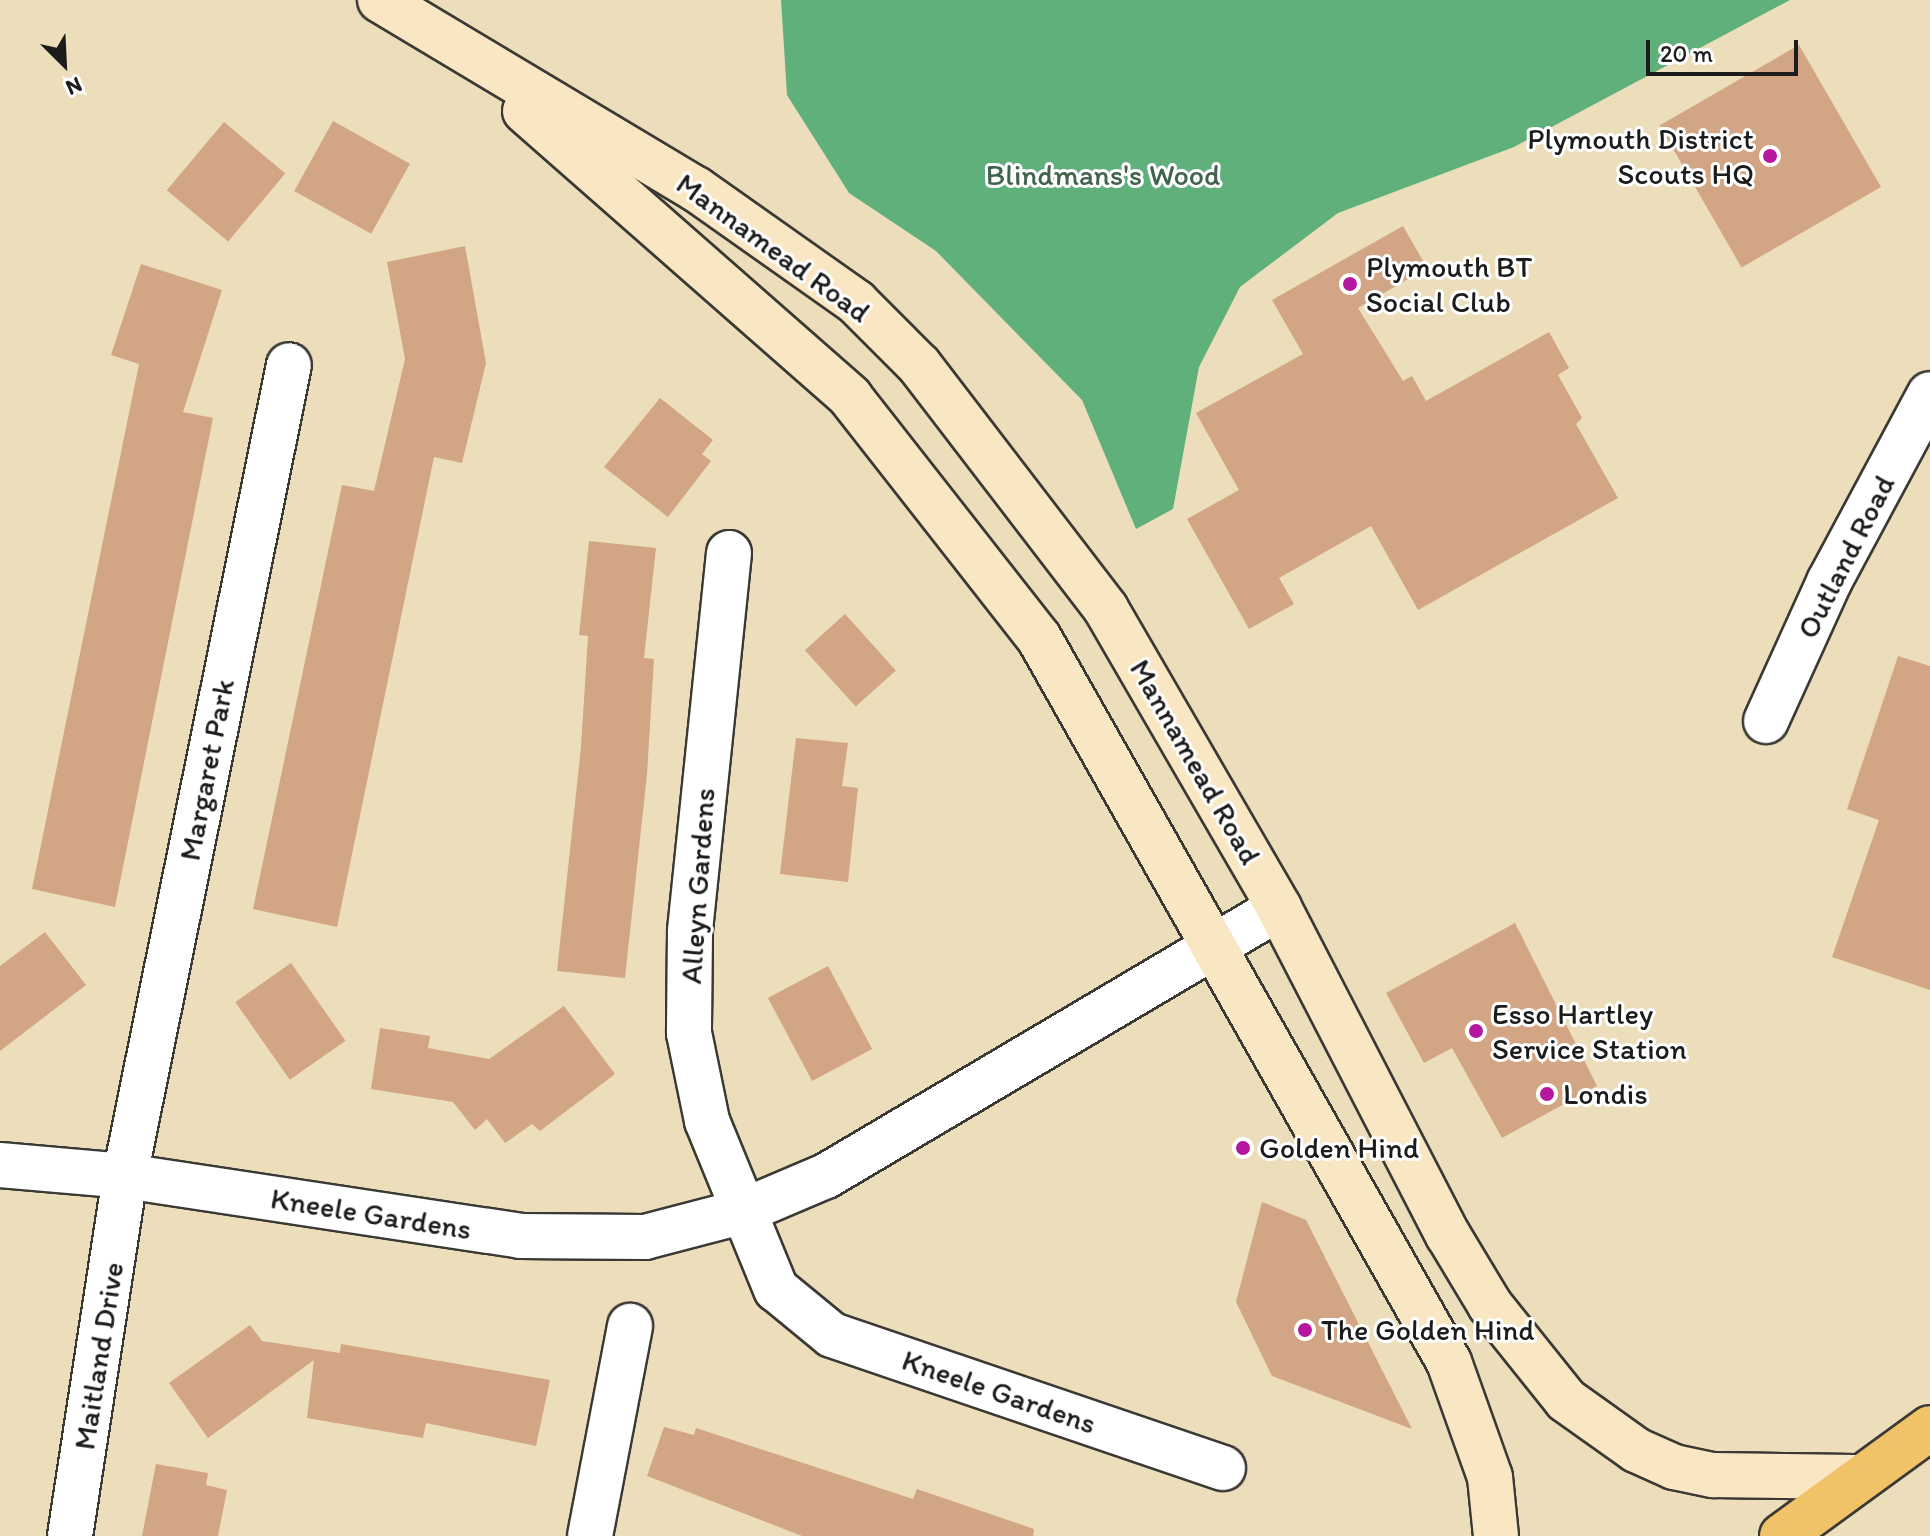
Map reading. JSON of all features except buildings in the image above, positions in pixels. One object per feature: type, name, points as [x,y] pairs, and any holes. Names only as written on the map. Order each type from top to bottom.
[{"type":"highway","points":[[1782,1536],[1854,1477],[1930,1428]]},
{"type":"main road","name":"Mannamead Road","points":[[380,0],[454,49],[696,189],[856,302],[919,365],[1106,609],[1279,908],[1448,1235],[1498,1316],[1566,1400],[1636,1450],[1674,1467],[1713,1475],[1854,1477]]},
{"type":"main road","name":"Mannamead Road","points":[[454,49],[850,397],[1039,638],[1449,1362],[1490,1477],[1496,1536]]},
{"type":"street","name":"Margaret Park","points":[[125,1176],[289,365]]},
{"type":"street","name":"Outland Road","points":[[1766,721],[1829,582],[1930,394]]},
{"type":"street","name":"Alleyn Gardens","points":[[729,553],[690,932],[689,1033],[707,1121],[741,1212]]},
{"type":"street","name":"Kneele Gardens","points":[[0,1165],[125,1176],[520,1236],[645,1237],[741,1212],[932,1118],[1279,908]]},
{"type":"street","name":"Maitland Drive","points":[[70,1536],[125,1176]]},
{"type":"street","name":"Kneele Gardens","points":[[741,1212],[776,1289],[832,1335],[1223,1468]]},
{"type":"street","points":[[590,1536],[630,1326]]},
{"type":"green space","name":"Blindmans's Wood","points":[[781,0],[1790,0],[1514,147],[1338,213],[1240,287],[1199,367],[1173,509],[1136,529],[1082,400],[936,251],[849,193],[787,95]]},
{"type":"place","name":"Plymouth District Scouts HQ","points":[[1770,156]]},
{"type":"place","name":"Plymouth BT Social Club","points":[[1350,284]]},
{"type":"place","name":"Esso Hartley Service Station","points":[[1476,1031]]},
{"type":"place","name":"Londis","points":[[1547,1094]]},
{"type":"place","name":"Golden Hind","points":[[1243,1148]]},
{"type":"place","name":"The Golden Hind","points":[[1305,1330]]}]
